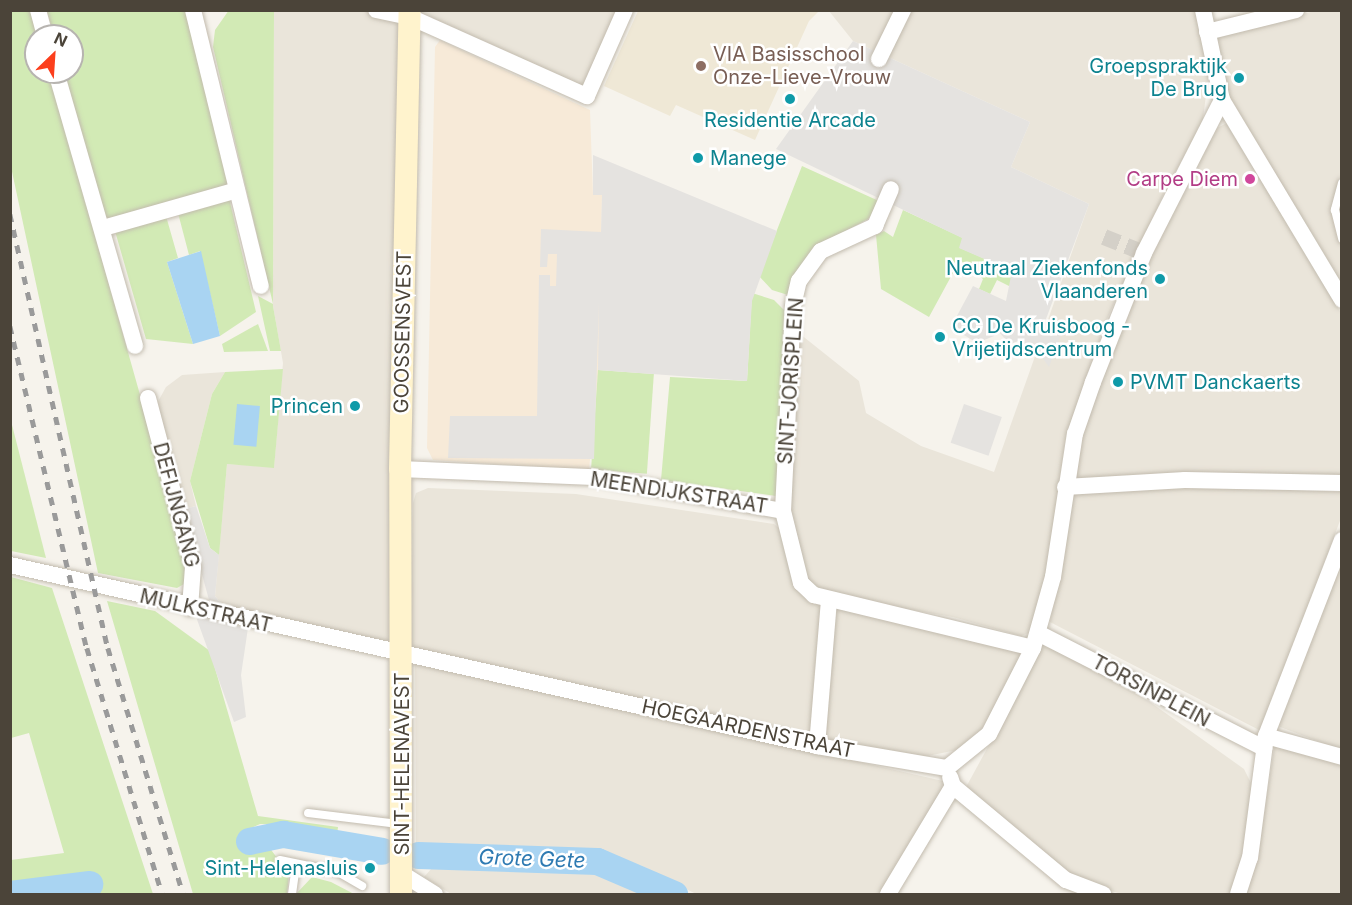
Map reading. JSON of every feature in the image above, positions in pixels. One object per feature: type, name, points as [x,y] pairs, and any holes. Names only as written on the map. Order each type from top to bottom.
[{"type":"street","points":[[193,10],[261,286]]},
{"type":"street","points":[[376,10],[410,14],[587,96],[625,10]]},
{"type":"street","points":[[879,59],[903,10]]},
{"type":"street","points":[[1203,10],[1222,100],[1341,300]]},
{"type":"street","points":[[1208,32],[1296,10]]},
{"type":"street","name":"GOOSSENSVEST","points":[[403,654],[400,469],[410,14]]},
{"type":"street","points":[[60,84],[103,228],[135,346]]},
{"type":"street","points":[[1103,894],[1066,880],[953,786],[947,768],[989,734],[1036,641],[1053,577],[1065,487],[1076,434],[1124,299],[1222,100]]},
{"type":"street","name":"SINT-JORISPLEIN","points":[[783,511],[793,306],[799,281],[821,250],[875,226],[891,189]]},
{"type":"street","points":[[103,228],[237,190]]},
{"type":"street","name":"DEFIJNGANG","points":[[148,401],[193,567],[190,608]]},
{"type":"street","name":"MEENDIJKSTRAAT","points":[[400,469],[594,477],[783,511],[801,583],[829,600],[1036,641]]},
{"type":"street","points":[[1065,487],[1185,480],[1341,483]]},
{"type":"street","points":[[1238,894],[1250,858],[1265,742],[1341,540]]},
{"type":"street","name":"MULKSTRAAT","points":[[10,565],[190,608],[403,654]]},
{"type":"street","points":[[817,746],[829,600]]},
{"type":"street","name":"TORSINPLEIN","points":[[1036,641],[1265,742],[1341,757]]},
{"type":"street","name":"HOEGAARDENSTRAAT","points":[[403,654],[817,746],[947,768]]},
{"type":"street","name":"SINT-HELENAVEST","points":[[403,654],[401,884],[435,894]]},
{"type":"street","points":[[888,894],[953,786]]},
{"type":"lane","points":[[1341,183],[1335,210],[1341,239]]},
{"type":"lane","points":[[308,813],[402,825]]},
{"type":"lane","points":[[280,860],[338,872],[362,886]]},
{"type":"lane","points":[[292,894],[296,864]]},
{"type":"shaded area","name":"VIA Basisschool Onze-Lieve-Vrouw","points":[[638,10],[819,11],[809,21],[755,140],[676,105],[670,116],[604,86]]},
{"type":"shaded area","points":[[274,11],[410,11],[393,646],[224,607],[215,596],[227,464],[274,467],[283,363],[273,306]]},
{"type":"shaded area","points":[[417,11],[617,11],[583,86]]},
{"type":"shaded area","points":[[829,11],[1197,11],[1209,71],[1202,127],[1169,182],[1107,319],[1066,436],[1046,575],[1031,632],[1021,636],[953,617],[830,596],[809,582],[783,504],[795,330],[859,381],[866,413],[921,446],[994,472],[1089,204],[1011,167],[1030,122],[853,41]]},
{"type":"shaded area","points":[[1315,11],[1341,11],[1341,288],[1230,104],[1212,36]]},
{"type":"shaded area","points":[[440,40],[590,110],[593,195],[602,195],[599,365],[589,470],[433,460],[427,448],[435,47]]},
{"type":"shaded area","points":[[853,41],[1030,122],[1011,167],[1089,204],[1046,319],[1062,331],[1049,367],[1039,353],[1032,355],[1029,347],[1021,349],[1018,341],[1010,344],[996,329],[994,336],[977,343],[951,327],[973,286],[1006,301],[1012,271],[959,248],[962,238],[776,149]]},
{"type":"shaded area","points":[[1229,122],[1341,313],[1341,485],[1074,481],[1088,411],[1147,258],[1213,130]]},
{"type":"shaded area","points":[[593,155],[777,231],[752,301],[747,381],[598,370],[599,302],[594,459],[448,458],[450,416],[537,416],[539,275],[550,275],[550,286],[556,286],[557,254],[548,254],[547,267],[540,267],[541,229],[601,232],[602,195],[593,195]]},
{"type":"shaded area","points":[[225,372],[212,394],[190,481],[196,506],[184,509],[155,407],[166,387],[182,375]]},
{"type":"shaded area","points":[[964,404],[1002,417],[988,456],[951,443]]},
{"type":"shaded area","points":[[1184,483],[1341,492],[1341,518],[1261,731],[1050,622],[1073,493]]},
{"type":"shaded area","points":[[428,488],[576,494],[774,524],[781,530],[793,572],[827,603],[814,740],[416,651],[411,646],[413,503],[416,493]]},
{"type":"shaded area","points":[[196,506],[210,548],[219,555],[215,596],[224,607],[209,600],[184,509]]},
{"type":"shaded area","points":[[1341,564],[1341,750],[1275,725]]},
{"type":"shaded area","points":[[831,603],[1028,650],[985,729],[957,750],[922,757],[820,741]]},
{"type":"shaded area","points":[[195,614],[248,628],[241,675],[246,717],[234,722]]},
{"type":"shaded area","points":[[1043,646],[1077,658],[1150,702],[1244,769],[1253,787],[1250,823],[1233,894],[1121,894],[1078,880],[965,789]]},
{"type":"shaded area","points":[[415,660],[943,781],[942,796],[880,894],[696,894],[642,866],[587,852],[416,847]]},
{"type":"shaded area","points":[[1275,743],[1341,761],[1341,894],[1244,894],[1259,847]]},
{"type":"shaded area","points":[[440,859],[583,863],[668,894],[451,894],[424,877]]},
{"type":"green space","points":[[229,10],[274,11],[273,306],[281,351],[270,351],[258,296],[273,304],[213,47],[215,30]]},
{"type":"green space","points":[[10,11],[31,11],[35,24],[24,24],[24,84],[52,84],[188,565],[184,584],[177,588],[98,573],[11,167]]},
{"type":"green space","points":[[47,11],[188,11],[230,185],[106,219],[67,84],[84,84],[84,24],[51,24]]},
{"type":"green space","points":[[802,166],[881,202],[868,219],[816,247],[788,295],[772,290],[759,276]]},
{"type":"green space","points":[[229,198],[256,312],[220,336],[200,251],[189,255],[178,213]]},
{"type":"green space","points":[[903,210],[963,238],[960,248],[1013,271],[1011,287],[997,280],[990,294],[979,289],[983,279],[960,260],[929,317],[881,289],[876,235],[884,231],[893,237]]},
{"type":"green space","points":[[166,216],[178,258],[167,262],[193,344],[146,339],[115,231]]},
{"type":"green space","points":[[752,293],[774,300],[788,314],[776,496],[661,480],[670,377],[747,381]]},
{"type":"green space","points":[[258,324],[268,351],[224,352],[222,344]]},
{"type":"green space","points":[[283,369],[274,468],[227,464],[219,555],[210,548],[190,481],[212,394],[225,372]]},
{"type":"green space","points":[[598,370],[654,374],[647,474],[591,470]]},
{"type":"green space","points":[[11,421],[46,558],[11,551]]},
{"type":"green space","points":[[11,577],[52,588],[153,894],[85,894],[94,887],[91,879],[80,876],[11,889],[11,860],[64,853],[29,733],[11,738]]},
{"type":"green space","points":[[107,601],[155,611],[210,651],[258,816],[338,827],[337,836],[293,824],[260,824],[240,833],[251,850],[269,847],[289,874],[287,894],[193,894]]},
{"type":"green space","points":[[312,877],[331,882],[354,894],[296,894]]},
{"type":"water","points":[[201,251],[220,336],[193,344],[167,262]]},
{"type":"water","points":[[237,404],[260,406],[256,447],[233,445]]},
{"type":"waterway","name":"Grote Gete","points":[[249,841],[283,834],[382,851]]},
{"type":"waterway","name":"Grote Gete","points":[[418,855],[597,861],[674,894]]},
{"type":"waterway","name":"Grote Gete","points":[[10,894],[89,884]]},
{"type":"tunnel","points":[[1104,237],[1144,253]]},
{"type":"railway","points":[[10,214],[108,648],[183,894]]},
{"type":"railway","points":[[10,326],[87,648],[162,894]]},
{"type":"place","name":"VIA Basisschool Onze-Lieve-Vrouw","points":[[701,66]]},
{"type":"place","name":"Groepspraktijk De Brug","points":[[1239,78]]},
{"type":"place","name":"Residentie Arcade","points":[[790,99]]},
{"type":"place","name":"Manege","points":[[698,158]]},
{"type":"place","name":"Carpe Diem","points":[[1250,179]]},
{"type":"place","name":"Neutraal Ziekenfonds Vlaanderen","points":[[1160,279]]},
{"type":"place","name":"CC De Kruisboog - Vrijetijdscentrum","points":[[940,337]]},
{"type":"place","name":"PVMT Danckaerts","points":[[1118,382]]},
{"type":"place","name":"Princen","points":[[355,406]]},
{"type":"place","name":"Sint-Helenasluis","points":[[370,868]]}]
